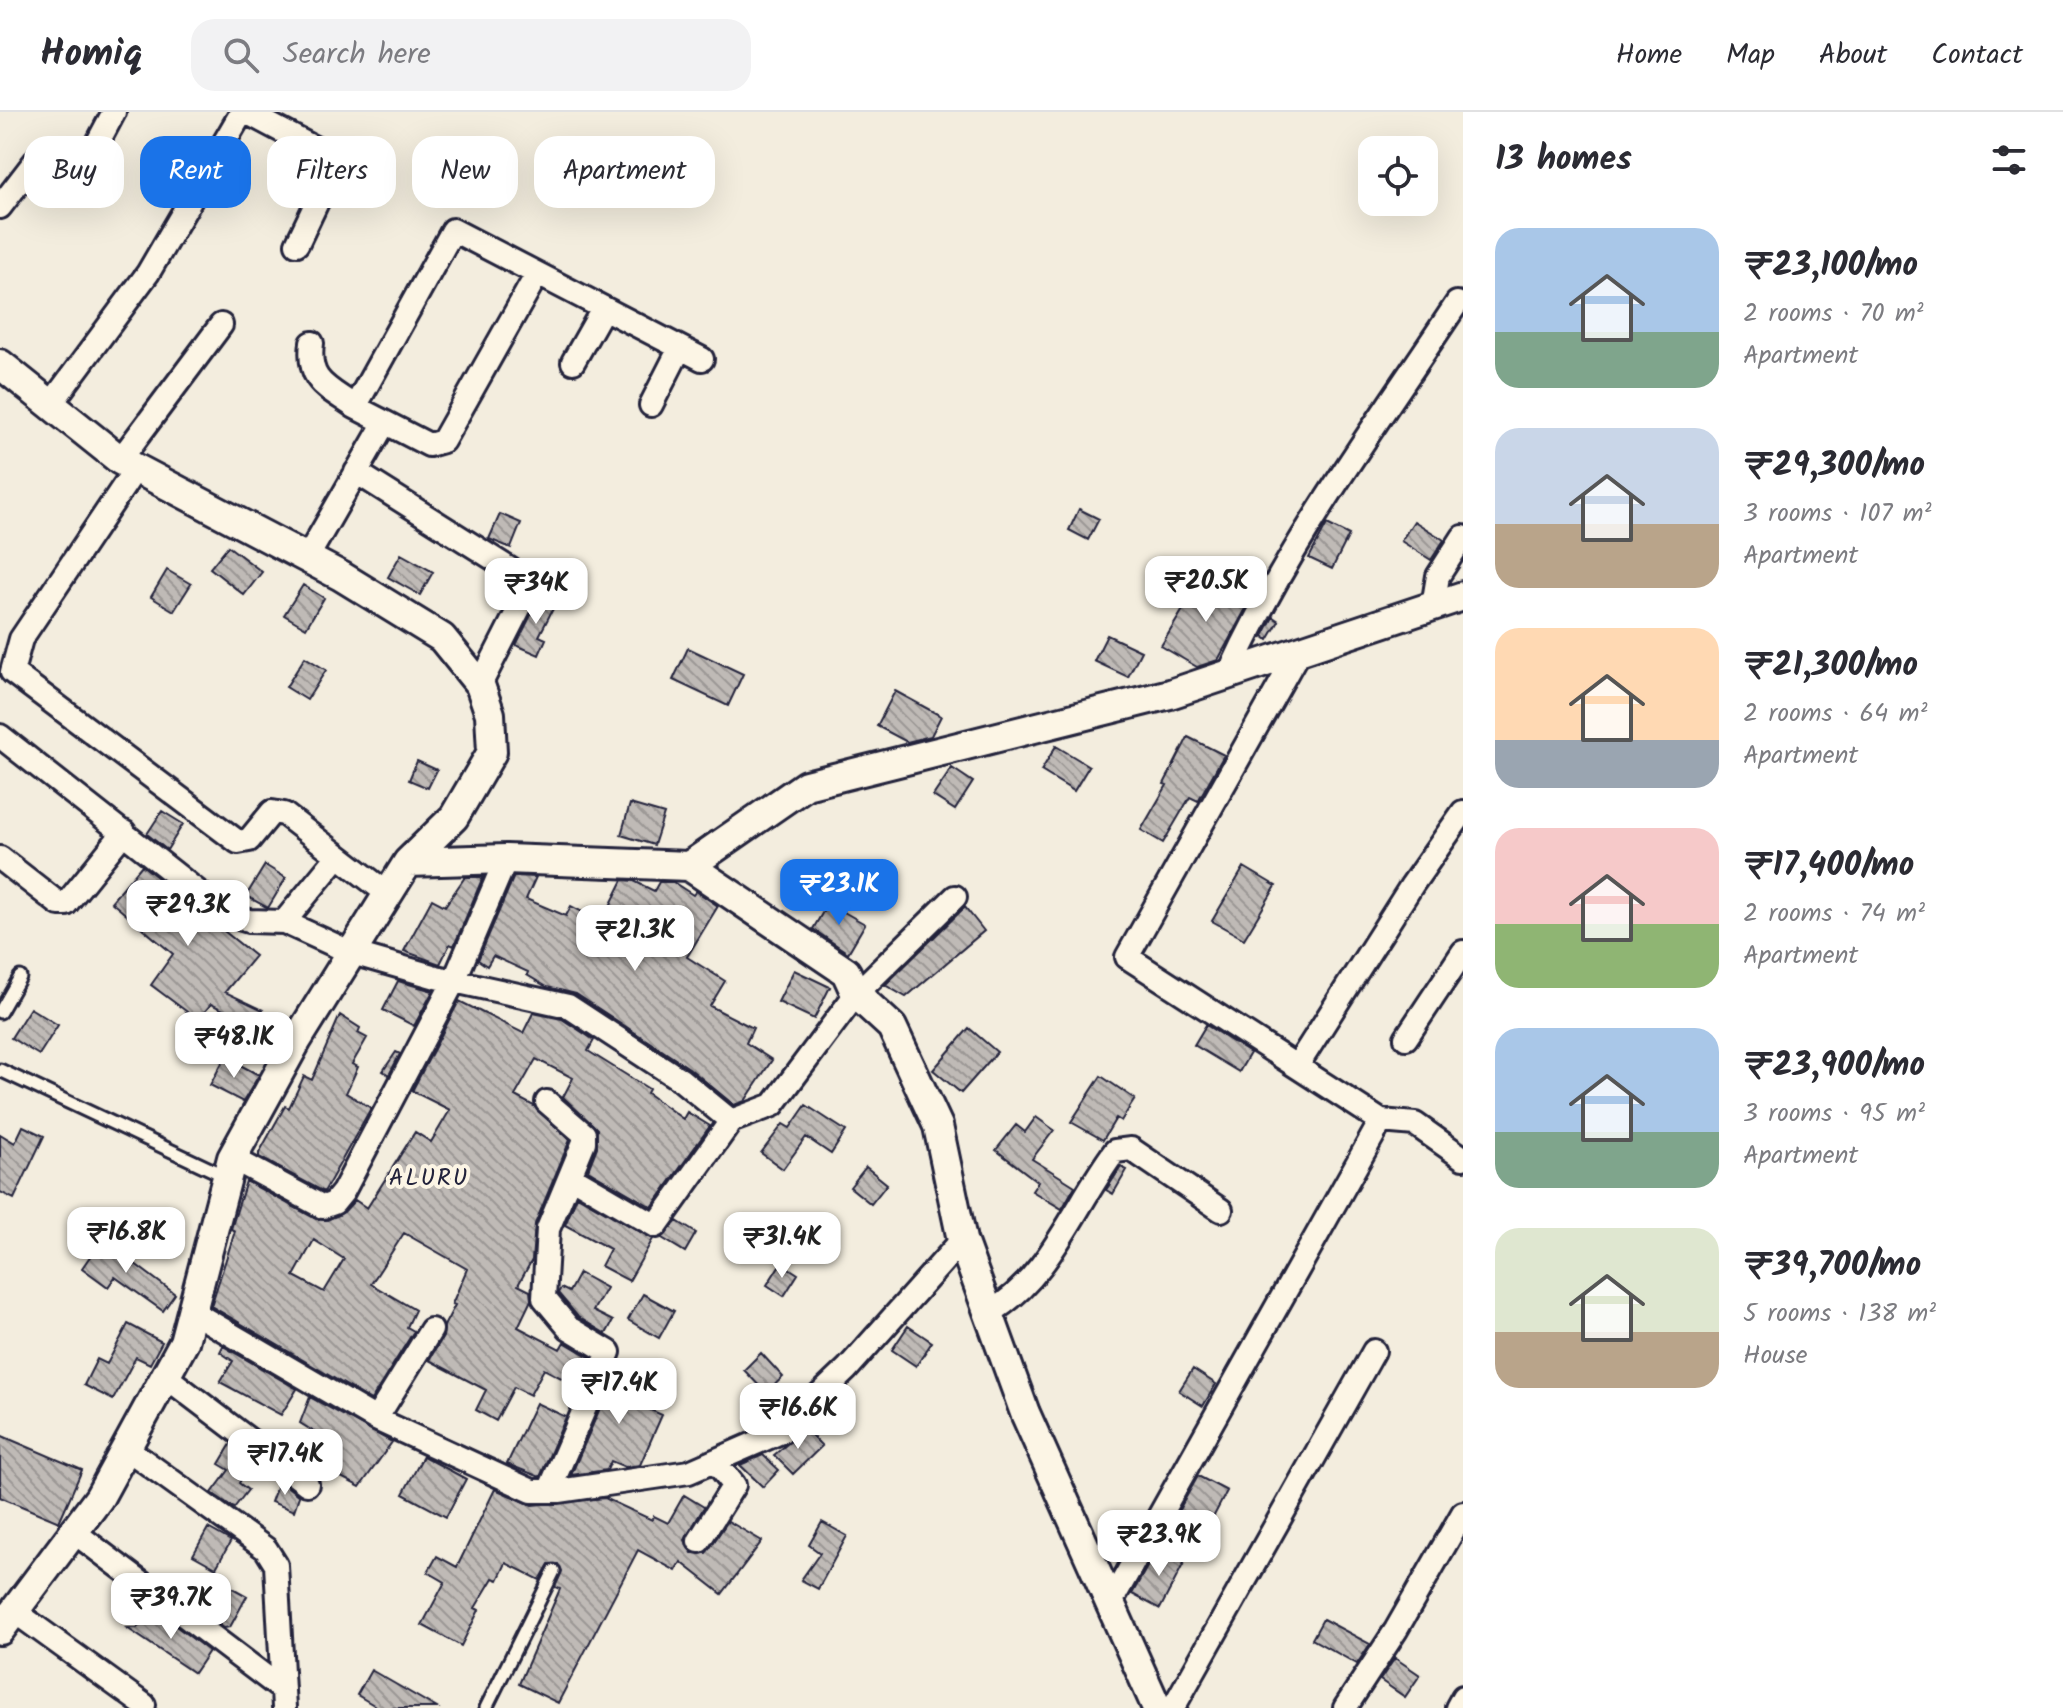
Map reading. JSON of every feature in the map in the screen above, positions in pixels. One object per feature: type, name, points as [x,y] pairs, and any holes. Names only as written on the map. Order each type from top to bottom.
[{"type":"street","points":[[101,136],[114,112]]},
{"type":"street","points":[[51,404],[148,273],[244,112],[290,136]]},
{"type":"street","points":[[0,207],[24,176]]},
{"type":"street","points":[[297,244],[314,208]]},
{"type":"street","points":[[355,407],[453,230],[536,276],[702,359]]},
{"type":"street","points":[[312,343],[309,365],[316,379],[384,424],[429,445],[443,441],[536,276]]},
{"type":"street","points":[[1229,674],[1252,624],[1294,551],[1457,303]]},
{"type":"street","points":[[573,362],[603,309]]},
{"type":"street","points":[[221,325],[128,464],[21,639],[12,672],[238,842],[249,840],[272,812],[284,814],[388,894]]},
{"type":"street","points":[[651,405],[680,348]]},
{"type":"street","points":[[0,364],[128,464],[307,558],[442,638],[480,685],[490,714],[492,752],[454,817],[408,862],[297,1040],[230,1168],[184,1342],[99,1498],[7,1620],[144,1705]]},
{"type":"street","points":[[307,558],[384,424]]},
{"type":"street","points":[[356,472],[532,583],[480,685]]},
{"type":"street","points":[[1433,606],[1438,576],[1463,537]]},
{"type":"street","points":[[689,866],[806,785],[1170,694],[1463,596]]},
{"type":"street","points":[[1299,651],[1127,957],[1381,1121],[1415,1124],[1463,1158]]},
{"type":"street","points":[[0,736],[226,914],[249,921],[284,922],[352,953],[454,981],[568,1006],[681,1080],[731,1121]]},
{"type":"street","points":[[1297,1066],[1463,812]]},
{"type":"street","points":[[0,858],[59,904],[66,904],[124,832]]},
{"type":"street","points":[[284,922],[338,856]]},
{"type":"street","points":[[408,862],[506,859],[689,866],[846,972],[856,994],[892,1027],[938,1126],[962,1240],[1025,1413],[1157,1708]]},
{"type":"street","points":[[230,1168],[323,1207],[334,1203],[343,1192],[454,981],[506,859]]},
{"type":"street","points":[[570,1176],[656,1226],[731,1121],[773,1105],[856,994],[955,897]]},
{"type":"street","points":[[1406,1038],[1463,952]]},
{"type":"street","points":[[547,1102],[584,1134],[548,1229],[544,1298],[569,1328],[609,1352],[549,1491]]},
{"type":"street","points":[[1110,1604],[1381,1121]]},
{"type":"street","points":[[989,1313],[1007,1303],[1069,1228],[1096,1176],[1115,1151],[1131,1149],[1221,1210]]},
{"type":"street","points":[[191,1311],[376,1419],[532,1491],[549,1491],[689,1472],[781,1432],[847,1369],[962,1240]]},
{"type":"street","points":[[376,1419],[431,1330]]},
{"type":"street","points":[[1173,1708],[1374,1351]]},
{"type":"street","points":[[165,1376],[307,1484]]},
{"type":"street","points":[[126,1448],[266,1549],[276,1565],[284,1699]]},
{"type":"street","points":[[699,1541],[734,1485],[715,1461]]},
{"type":"street","points":[[1345,1708],[1396,1630],[1463,1513]]},
{"type":"street","points":[[74,1532],[284,1699]]},
{"type":"street","points":[[1457,1708],[1463,1697]]},
{"type":"lane","points":[[0,1012],[20,977]]},
{"type":"lane","points":[[0,1070],[230,1168]]},
{"type":"lane","points":[[486,1708],[554,1571]]},
{"type":"building","points":[[1079,509],[1099,519],[1088,540],[1069,530]]},
{"type":"building","points":[[500,514],[521,523],[511,548],[489,539]]},
{"type":"building","points":[[1414,521],[1444,540],[1431,560],[1401,541]]},
{"type":"building","points":[[1327,524],[1349,535],[1332,569],[1309,558]]},
{"type":"building","points":[[228,546],[262,572],[244,595],[210,568]]},
{"type":"building","points":[[401,554],[433,572],[420,595],[388,577]]},
{"type":"building","points":[[167,570],[191,584],[174,611],[151,597]]},
{"type":"building","points":[[1204,575],[1249,603],[1218,660],[1197,667],[1161,646]]},
{"type":"building","points":[[303,585],[324,598],[306,628],[284,615]]},
{"type":"building","points":[[541,595],[556,603],[539,636],[546,639],[539,655],[516,645]]},
{"type":"building","points":[[1273,617],[1279,621],[1268,640],[1263,636]]},
{"type":"building","points":[[1107,635],[1141,651],[1128,677],[1094,661]]},
{"type":"building","points":[[688,648],[743,674],[728,706],[673,680]]},
{"type":"building","points":[[305,657],[326,670],[307,700],[286,687]]},
{"type":"building","points":[[895,691],[941,716],[931,736],[907,742],[877,726]]},
{"type":"building","points":[[1188,737],[1224,755],[1198,801],[1190,797],[1163,843],[1141,830],[1167,785],[1164,784]]},
{"type":"building","points":[[1056,746],[1089,766],[1074,791],[1041,771]]},
{"type":"building","points":[[417,761],[437,770],[428,788],[409,780]]},
{"type":"building","points":[[952,768],[973,782],[955,810],[933,796]]},
{"type":"building","points":[[630,804],[664,814],[654,845],[621,835]]},
{"type":"building","points":[[162,811],[183,824],[167,850],[147,834]]},
{"type":"building","points":[[142,865],[255,956],[225,992],[263,1010],[256,1026],[211,1004],[198,1020],[151,985],[173,954],[111,902]]},
{"type":"building","points":[[265,865],[286,878],[268,908],[246,896]]},
{"type":"building","points":[[1244,867],[1276,886],[1244,939],[1212,921]]},
{"type":"building","points":[[514,876],[536,877],[526,899],[566,916],[571,906],[602,922],[623,880],[634,881],[654,891],[659,882],[673,882],[693,895],[696,891],[718,906],[687,957],[725,981],[710,1006],[753,1028],[746,1043],[772,1060],[745,1101],[734,1105],[689,1068],[576,994],[547,987],[527,975],[528,972],[493,956],[487,966],[478,960]]},
{"type":"building","points":[[465,877],[483,877],[454,946],[450,944],[440,964],[404,951],[432,899],[445,906]]},
{"type":"building","points":[[828,903],[865,924],[848,953],[813,929]]},
{"type":"building","points":[[965,907],[984,931],[906,997],[885,985]]},
{"type":"building","points":[[794,970],[830,987],[814,1019],[778,1002]]},
{"type":"building","points":[[398,981],[433,991],[414,1026],[383,1010]]},
{"type":"building","points":[[459,1001],[523,1033],[533,1013],[562,1019],[594,1040],[588,1051],[649,1089],[647,1093],[683,1119],[687,1112],[710,1126],[652,1207],[588,1170],[597,1147],[597,1129],[563,1097],[573,1078],[536,1059],[515,1096],[534,1106],[570,1140],[535,1224],[532,1260],[518,1285],[530,1291],[531,1300],[518,1327],[560,1349],[564,1342],[591,1358],[579,1387],[544,1369],[530,1395],[514,1387],[496,1421],[476,1410],[486,1390],[429,1360],[443,1337],[444,1326],[467,1269],[404,1233],[371,1284],[415,1310],[407,1327],[414,1331],[371,1400],[211,1306],[235,1231],[231,1229],[246,1181],[316,1219],[327,1220],[344,1212],[355,1200],[367,1208],[415,1132],[431,1142],[450,1110],[412,1091]],"holes":[[[314,1240],[344,1259],[324,1292],[294,1276]]]},
{"type":"building","points":[[30,1008],[58,1025],[39,1055],[11,1038]]},
{"type":"building","points":[[340,1015],[360,1028],[358,1033],[367,1038],[352,1064],[358,1067],[346,1093],[371,1108],[324,1192],[259,1157],[259,1153],[285,1106],[289,1108],[304,1076],[312,1080]]},
{"type":"building","points":[[1206,1025],[1250,1053],[1239,1072],[1194,1045]]},
{"type":"building","points":[[969,1028],[997,1052],[961,1093],[933,1070]]},
{"type":"building","points":[[396,1052],[400,1054],[389,1075],[383,1071]]},
{"type":"building","points":[[225,1057],[259,1075],[243,1102],[210,1085]]},
{"type":"building","points":[[1101,1076],[1135,1099],[1121,1121],[1116,1118],[1103,1140],[1071,1122]]},
{"type":"building","points":[[806,1105],[846,1131],[831,1154],[806,1137],[783,1169],[761,1153],[783,1124],[790,1128]]},
{"type":"building","points":[[1036,1117],[1054,1130],[1032,1159],[1075,1186],[1062,1209],[1032,1191],[1038,1182],[996,1150],[1016,1125],[1025,1132]]},
{"type":"building","points":[[23,1126],[44,1136],[14,1199],[0,1192],[0,1134],[15,1143]]},
{"type":"building","points":[[866,1167],[887,1184],[871,1204],[850,1187]]},
{"type":"building","points":[[1121,1167],[1127,1170],[1113,1194],[1106,1190]]},
{"type":"building","points":[[577,1196],[653,1239],[629,1281],[601,1266],[610,1249],[565,1225]]},
{"type":"building","points":[[677,1221],[696,1233],[685,1252],[662,1238]]},
{"type":"building","points":[[102,1239],[175,1294],[163,1311],[115,1277],[108,1287],[82,1268]]},
{"type":"building","points":[[781,1263],[798,1274],[784,1296],[767,1285]]},
{"type":"building","points":[[579,1273],[606,1288],[593,1311],[613,1321],[606,1334],[578,1317],[558,1293],[561,1288],[569,1292]]},
{"type":"building","points":[[643,1294],[674,1311],[659,1338],[628,1320]]},
{"type":"building","points":[[128,1324],[162,1342],[150,1364],[136,1357],[113,1400],[84,1385],[97,1359],[107,1364]]},
{"type":"building","points":[[908,1326],[932,1342],[916,1366],[892,1350]]},
{"type":"building","points":[[223,1346],[297,1389],[281,1415],[220,1382],[233,1361],[220,1352]]},
{"type":"building","points":[[761,1353],[783,1377],[766,1393],[744,1370]]},
{"type":"building","points":[[620,1362],[648,1374],[635,1403],[662,1415],[640,1465],[625,1467],[611,1461],[607,1470],[571,1475]]},
{"type":"building","points":[[1193,1369],[1216,1384],[1203,1406],[1179,1391]]},
{"type":"building","points":[[310,1397],[392,1442],[360,1487],[322,1467],[335,1445],[300,1423]]},
{"type":"building","points":[[536,1403],[566,1417],[540,1477],[507,1464]]},
{"type":"building","points":[[805,1429],[822,1446],[793,1474],[774,1455]]},
{"type":"building","points":[[0,1435],[82,1470],[59,1522],[0,1497]]},
{"type":"building","points":[[231,1444],[253,1460],[239,1483],[248,1490],[234,1508],[212,1493],[229,1470],[219,1464]]},
{"type":"building","points":[[763,1455],[779,1470],[763,1487],[740,1465]]},
{"type":"building","points":[[423,1456],[466,1479],[446,1517],[403,1494]]},
{"type":"building","points":[[1198,1476],[1227,1491],[1206,1531],[1176,1515]]},
{"type":"building","points":[[279,1480],[299,1496],[294,1511],[271,1502]]},
{"type":"building","points":[[495,1489],[532,1505],[605,1498],[652,1520],[654,1516],[668,1523],[684,1495],[704,1507],[685,1540],[692,1553],[706,1553],[728,1521],[762,1541],[722,1594],[681,1562],[676,1571],[638,1550],[558,1703],[519,1684],[560,1589],[555,1587],[562,1571],[558,1564],[549,1564],[540,1580],[506,1563],[498,1580],[493,1578],[475,1608],[479,1610],[461,1646],[422,1625],[445,1582],[428,1572],[437,1556],[457,1567]]},
{"type":"building","points":[[822,1522],[847,1536],[818,1589],[801,1580],[820,1553],[809,1545]]},
{"type":"building","points":[[208,1528],[231,1541],[216,1568],[193,1555]]},
{"type":"building","points":[[1158,1547],[1185,1561],[1160,1609],[1132,1594]]},
{"type":"building","points":[[209,1575],[247,1596],[230,1627],[224,1628],[193,1605]]},
{"type":"building","points":[[152,1608],[209,1651],[194,1673],[127,1628],[137,1628]]},
{"type":"building","points":[[1323,1619],[1370,1644],[1357,1664],[1312,1639]]},
{"type":"building","points":[[1395,1658],[1420,1675],[1405,1697],[1380,1680]]},
{"type":"building","points":[[371,1670],[437,1708],[379,1708],[357,1695]]},
{"type":"district","name":"ALURU","points":[[429,1178]]}]
